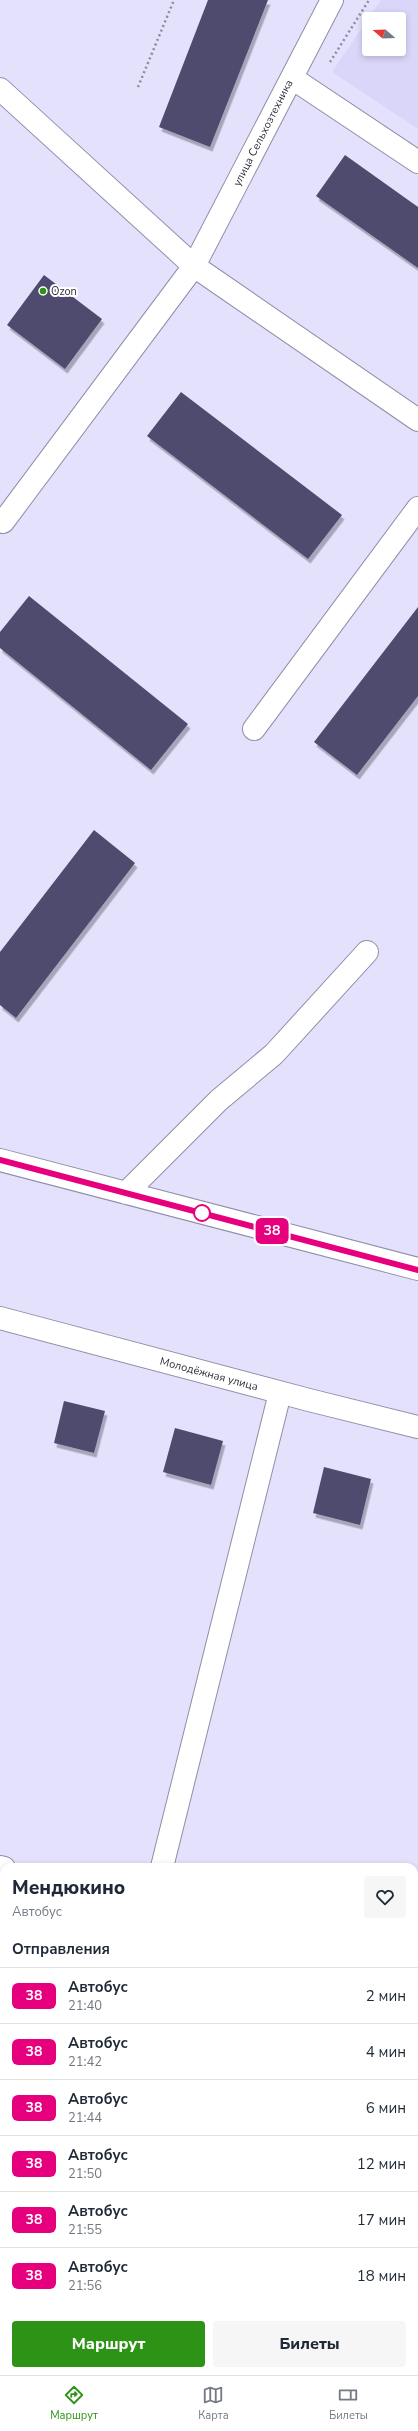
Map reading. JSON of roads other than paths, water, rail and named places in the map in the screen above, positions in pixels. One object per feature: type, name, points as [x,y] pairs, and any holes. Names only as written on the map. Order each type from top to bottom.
[{"type":"street","name":"улица Сельхозтехника","points":[[0,520],[3,522],[194,266],[332,0]]},
{"type":"street","points":[[292,78],[418,162]]},
{"type":"street","points":[[0,89],[194,266],[418,420]]},
{"type":"street","points":[[254,729],[418,508]]},
{"type":"street","points":[[126,1193],[219,1100],[274,1054],[367,952]]},
{"type":"street","points":[[0,1160],[418,1270]]},
{"type":"street","name":"Молодёжная улица","points":[[0,1318],[280,1393],[418,1427]]},
{"type":"street","points":[[163,1863],[280,1393]]},
{"type":"place","name":"Ozon","points":[[43,291]]}]
